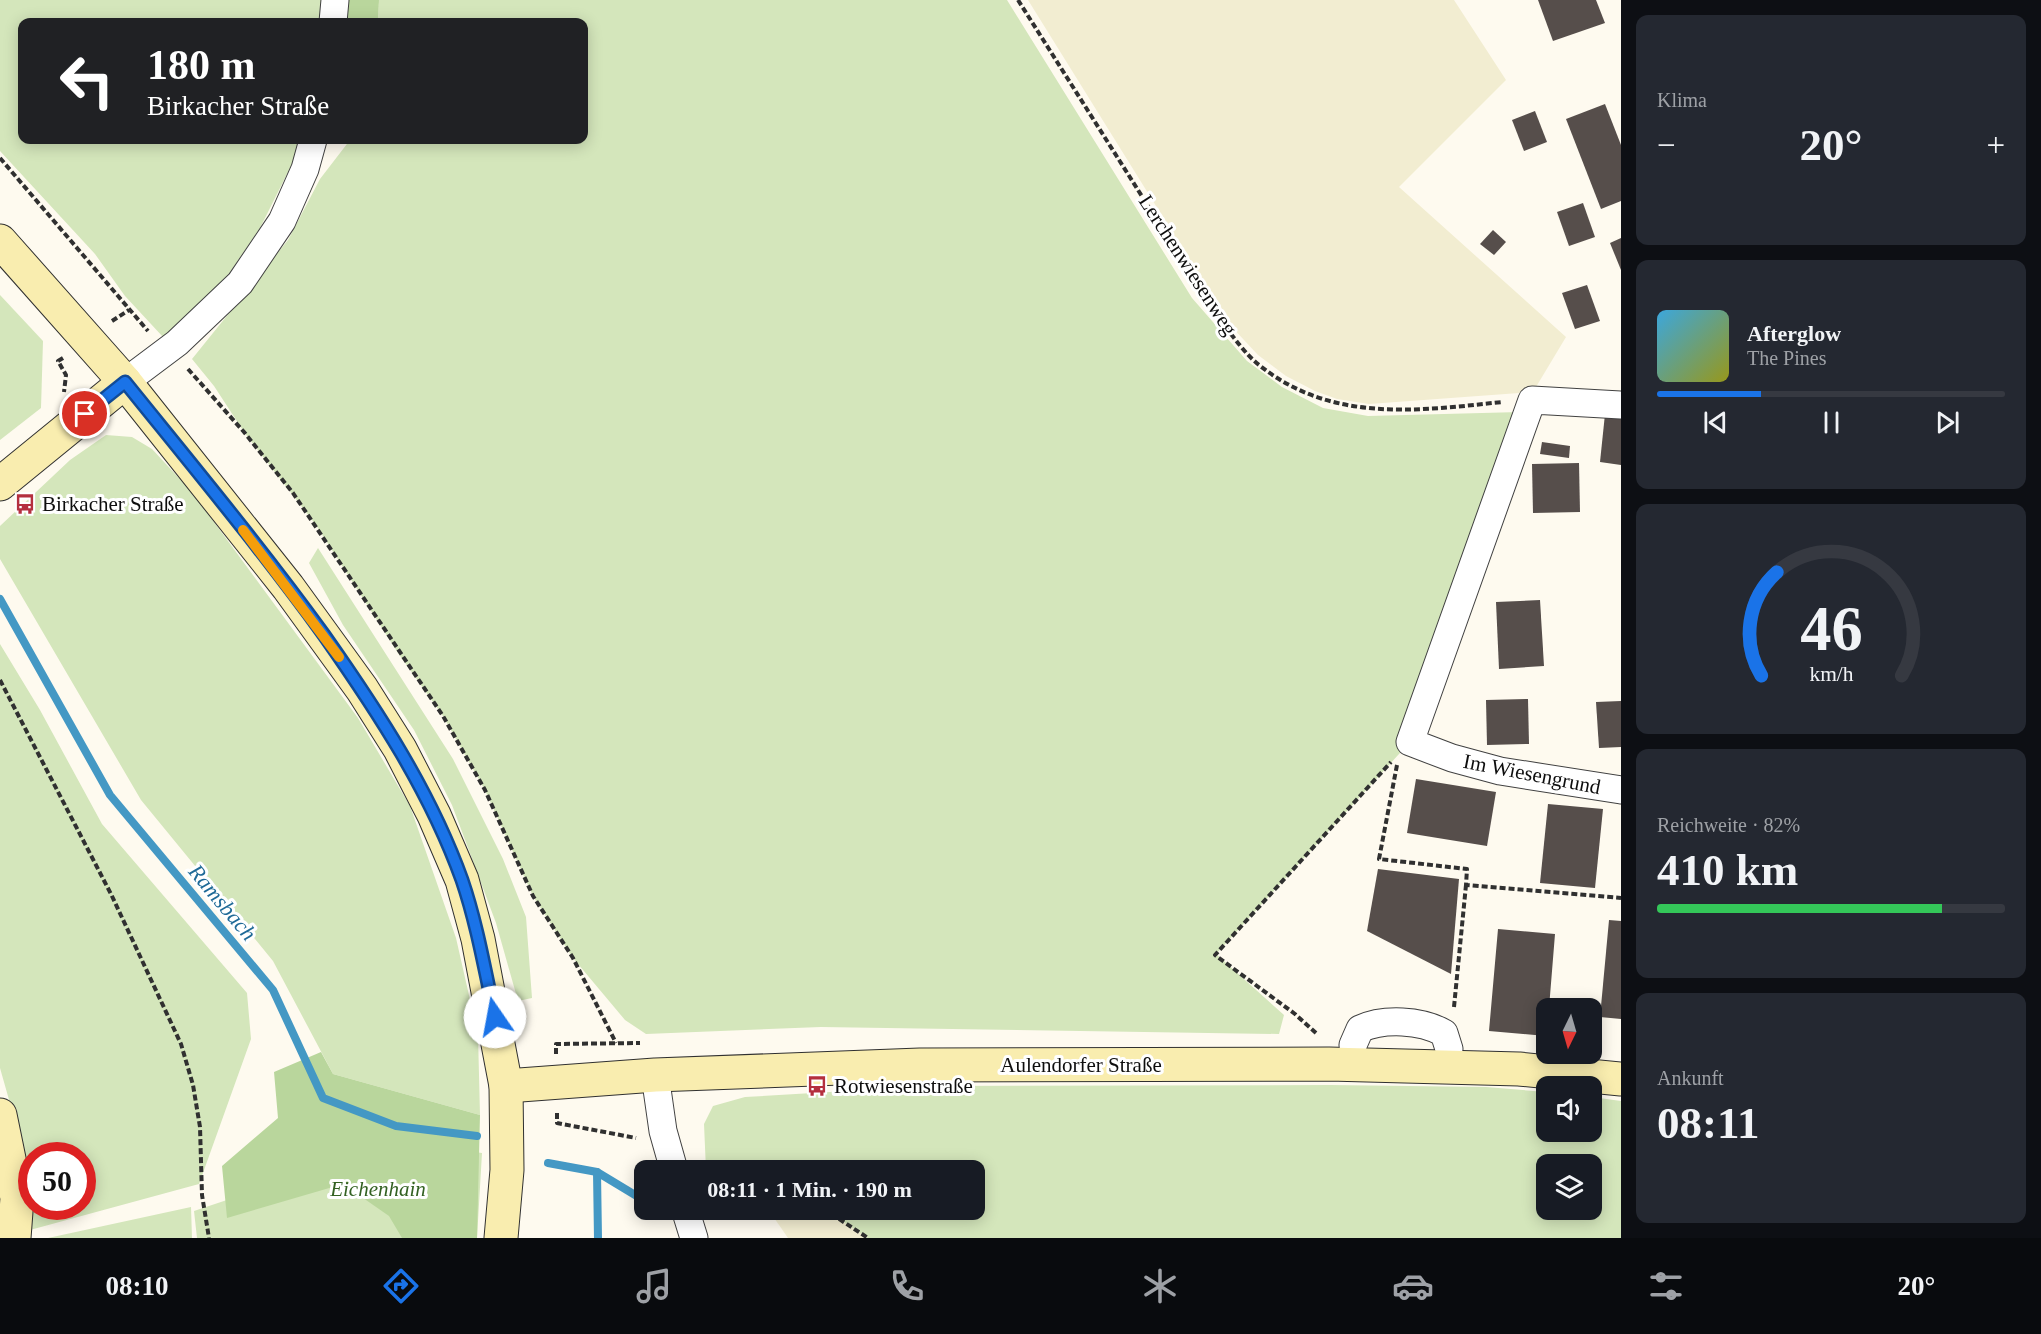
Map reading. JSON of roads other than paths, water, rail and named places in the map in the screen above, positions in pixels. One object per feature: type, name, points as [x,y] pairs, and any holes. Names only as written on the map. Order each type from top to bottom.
[{"type":"main road","points":[[0,242],[125,382],[288,587],[362,689],[400,748],[434,815],[462,880],[481,950],[506,1086],[507,1170],[501,1238]]},
{"type":"main road","points":[[0,484],[125,382]]},
{"type":"main road","name":"Aulendorfer Straße","points":[[506,1086],[655,1075],[920,1065],[1341,1054],[1621,1079]]},
{"type":"main road","points":[[0,1114],[17,1198],[14,1238]]},
{"type":"street","points":[[333,18],[335,0]]},
{"type":"street","points":[[125,382],[166,351],[240,283],[282,222],[305,169],[312,144]]},
{"type":"street","name":"Im Wiesengrund","points":[[1621,405],[1532,400],[1405,747],[1500,771],[1621,790]]},
{"type":"street","points":[[1341,1054],[1360,1029],[1376,1022],[1430,1025],[1444,1033],[1449,1049]]},
{"type":"street","points":[[655,1075],[663,1131],[671,1160]]},
{"type":"street","points":[[688,1220],[694,1238]]},
{"type":"waterway","name":"Ramsbach","points":[[0,599],[110,795],[273,990],[323,1098],[396,1126],[477,1136]]},
{"type":"waterway","name":"Ramsbach","points":[[548,1163],[597,1172],[634,1194]]},
{"type":"waterway","points":[[597,1172],[598,1238]]},
{"type":"place","name":"Birkacher Straße","points":[[25,504]]},
{"type":"place","name":"Rotwiesenstraße","points":[[817,1086]]},
{"type":"park label","name":"Eichenhain","points":[[378,1189]]}]
